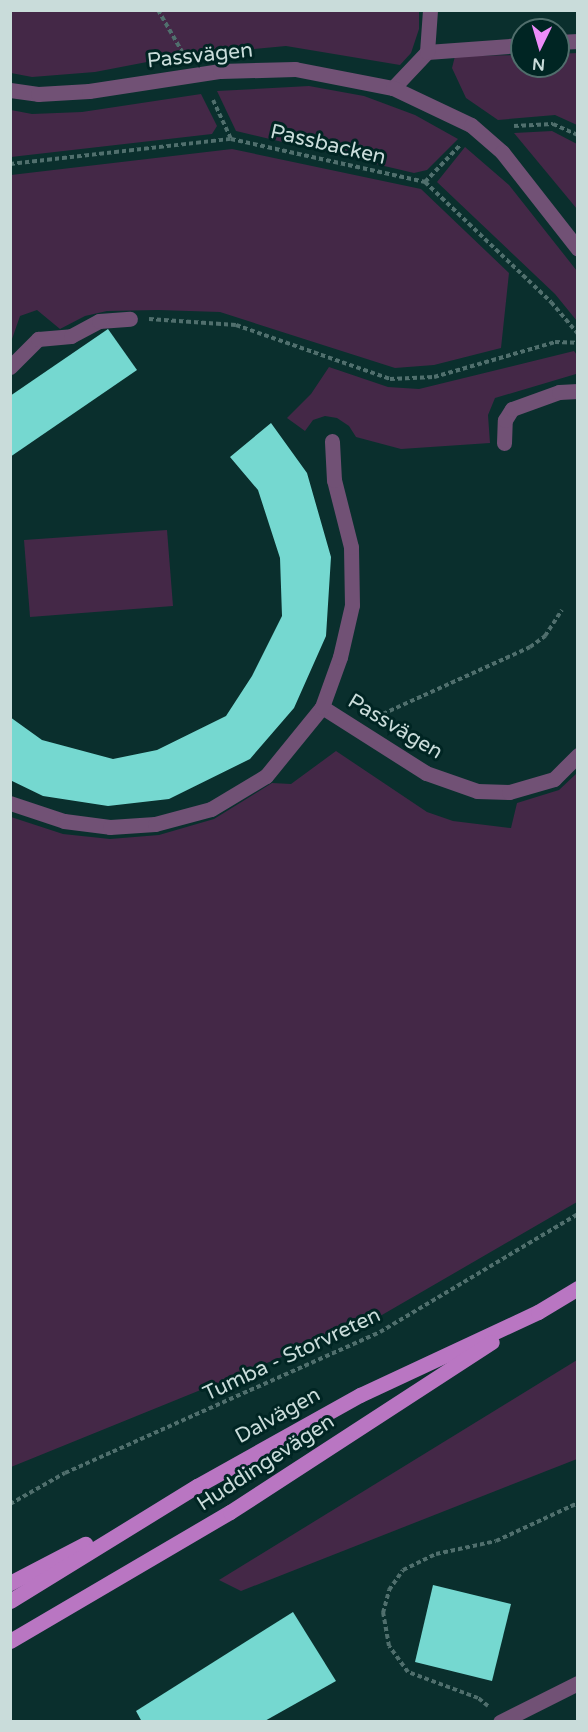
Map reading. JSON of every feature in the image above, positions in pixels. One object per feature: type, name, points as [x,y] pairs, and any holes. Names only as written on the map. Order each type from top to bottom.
[{"type":"main road","name":"Dalvägen","points":[[10,1601],[197,1486],[360,1395],[538,1312],[578,1288]]},
{"type":"main road","name":"Huddingevägen","points":[[10,1641],[230,1512],[538,1312]]},
{"type":"main road","points":[[10,1583],[197,1486]]},
{"type":"street","points":[[393,88],[427,52],[430,10]]},
{"type":"street","points":[[427,52],[510,46]]},
{"type":"street","name":"Passvägen","points":[[10,90],[38,94],[89,92],[220,71],[295,69],[393,88],[471,125],[502,152],[578,249]]},
{"type":"street","points":[[10,368],[38,339],[71,336],[99,321],[130,319]]},
{"type":"street","points":[[504,443],[505,420],[512,409],[559,392],[578,391]]},
{"type":"street","name":"Passvägen","points":[[10,803],[64,821],[110,827],[155,824],[211,809],[266,776],[322,706],[340,657],[352,605],[351,547],[334,480],[332,441]]},
{"type":"street","name":"Passvägen","points":[[322,706],[426,774],[477,790],[509,792],[554,779],[578,755]]},
{"type":"street","points":[[502,1720],[578,1683]]},
{"type":"path","points":[[158,10],[184,55]]},
{"type":"path","points":[[213,100],[231,139]]},
{"type":"path","points":[[514,126],[553,123],[578,135]]},
{"type":"path","name":"Passbacken","points":[[10,164],[231,139],[425,182]]},
{"type":"path","points":[[461,144],[425,182],[551,302],[578,334]]},
{"type":"path","points":[[130,319],[176,318],[236,325],[390,379],[434,377],[555,342],[578,343]]},
{"type":"path","points":[[353,727],[530,647],[545,636],[562,610]]},
{"type":"path","name":"Tumba - Storvreten","points":[[10,1504],[65,1473],[380,1332],[578,1214]]},
{"type":"path","points":[[502,1720],[478,1698],[408,1672],[389,1647],[383,1613],[389,1590],[403,1570],[436,1554],[496,1541],[578,1503]]},
{"type":"shaded area","points":[[419,10],[419,29],[411,53],[400,65],[286,46],[173,57],[95,72],[32,77],[11,73],[11,11]]},
{"type":"shaded area","points":[[570,53],[577,53],[577,125],[555,115],[498,120],[466,98],[452,68],[455,56],[510,55],[510,78],[570,78]]},
{"type":"shaded area","points":[[309,86],[364,96],[415,115],[458,139],[427,170],[414,173],[236,131],[217,91]]},
{"type":"shaded area","points":[[201,94],[217,126],[212,134],[11,157],[11,110],[32,114],[82,112]]},
{"type":"shaded area","points":[[552,131],[577,144],[577,209],[514,133]]},
{"type":"shaded area","points":[[465,147],[509,185],[577,271],[577,321],[555,294],[437,182]]},
{"type":"shaded area","points":[[232,149],[421,189],[509,273],[501,348],[434,365],[395,368],[220,312],[158,310],[107,311],[85,316],[60,329],[37,310],[20,316],[11,342],[11,175]]},
{"type":"shaded area","points":[[574,351],[577,355],[576,374],[495,398],[488,415],[490,443],[401,449],[356,437],[349,426],[337,418],[325,416],[313,420],[305,431],[287,418],[311,394],[329,367],[388,387],[419,389]]},
{"type":"shaded area","points":[[167,530],[173,606],[30,617],[24,540]]},
{"type":"shaded area","points":[[336,751],[427,812],[453,821],[511,828],[517,803],[559,790],[577,773],[577,1202],[375,1319],[11,1467],[11,817],[63,834],[110,839],[159,835],[214,819],[272,783],[291,784]]},
{"type":"shaded area","points":[[577,1360],[577,1459],[241,1591],[219,1580]]},
{"type":"building","points":[[108,329],[137,370],[10,457],[10,396]]},
{"type":"building","points":[[271,423],[307,473],[331,557],[326,636],[294,708],[250,759],[169,799],[108,806],[43,796],[10,780],[10,717],[42,740],[113,759],[157,750],[226,716],[252,676],[282,616],[280,558],[258,490],[230,457]]},
{"type":"building","points":[[433,1585],[511,1604],[492,1681],[415,1662]]},
{"type":"building","points":[[293,1612],[336,1681],[263,1722],[142,1722],[136,1711]]}]
